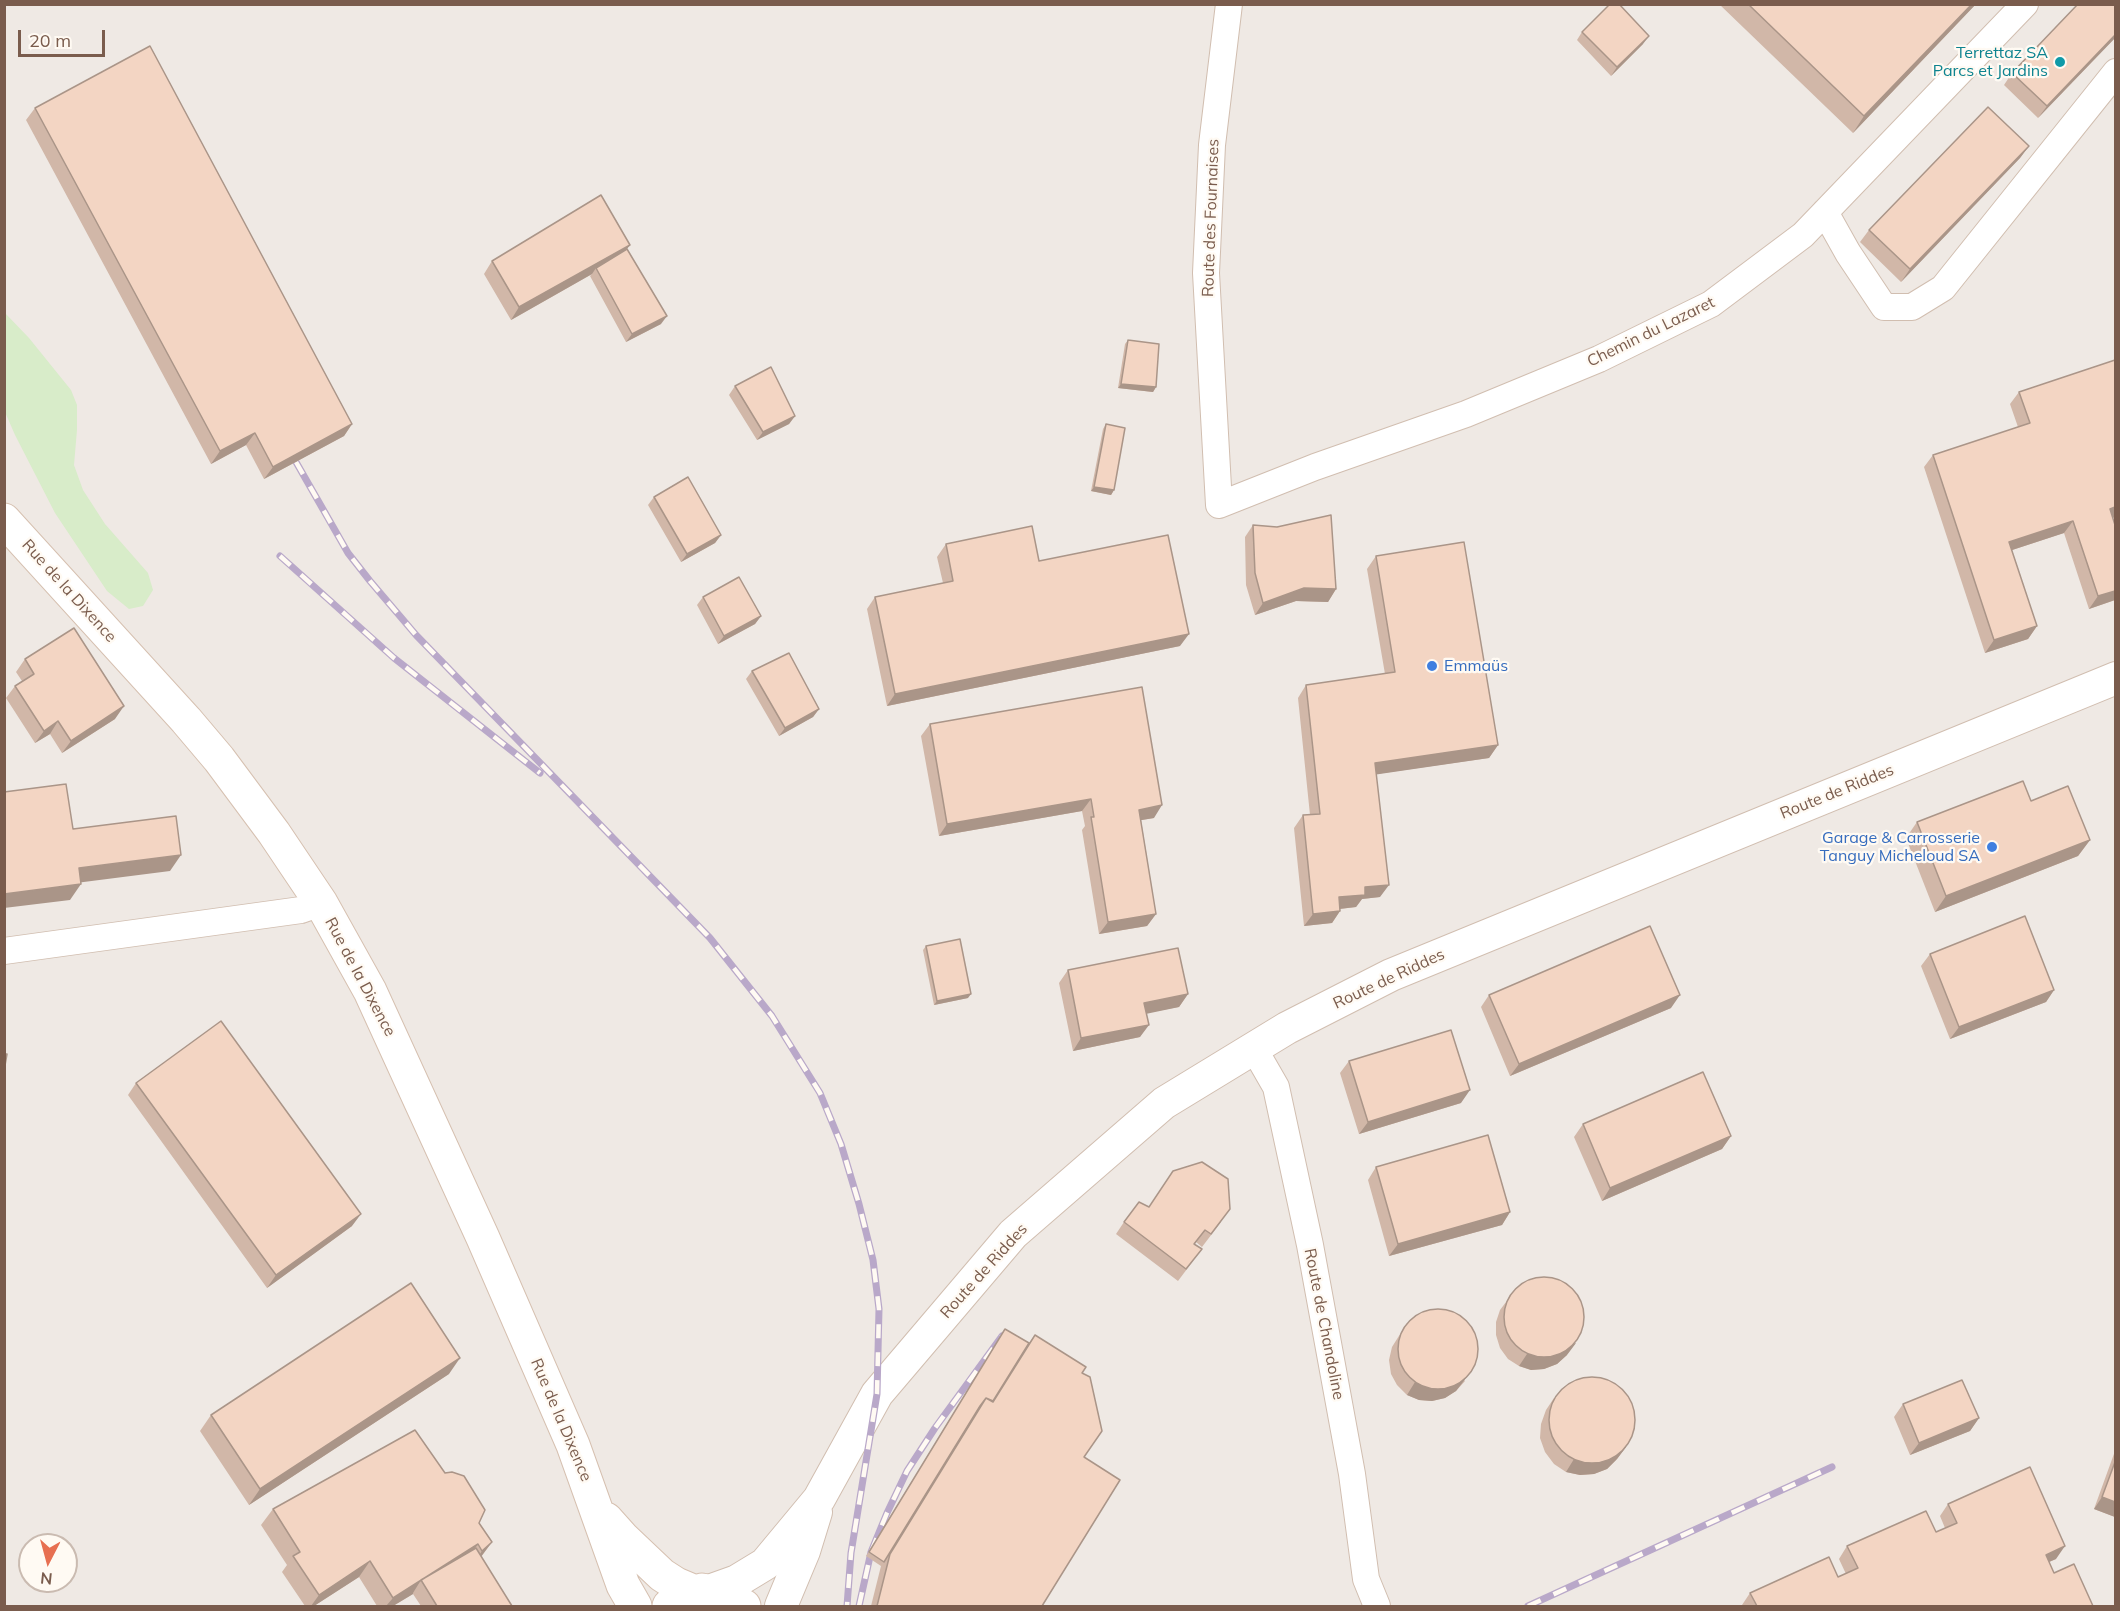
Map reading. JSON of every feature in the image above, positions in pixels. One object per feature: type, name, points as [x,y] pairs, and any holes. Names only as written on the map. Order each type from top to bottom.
[{"type":"main road","name":"Rue de la Dixence","points":[[4,520],[219,759],[274,833],[321,903],[370,992],[395,1045],[569,1434],[623,1585],[635,1606]]},
{"type":"main road","name":"Rue de la Dixence","points":[[597,1508],[623,1538],[662,1575],[691,1596]]},
{"type":"main road","points":[[691,1596],[727,1596],[744,1606]]},
{"type":"street","name":"Route des Fournaises","points":[[1219,505],[1206,273],[1212,146],[1229,4]]},
{"type":"street","name":"Chemin du Lazaret","points":[[1219,505],[1315,467],[1466,414],[1599,359],[1711,304],[1803,235],[2025,4]]},
{"type":"street","points":[[1825,212],[1848,253],[1884,308],[1912,306],[1943,288],[2115,72]]},
{"type":"street","name":"Route de Riddes","points":[[691,1596],[737,1581],[765,1564],[819,1499],[877,1394],[1013,1234],[1164,1103],[1253,1047],[1391,975],[2115,678]]},
{"type":"street","points":[[4,951],[301,910],[321,903]]},
{"type":"street","name":"Route de Chandoline","points":[[1253,1047],[1276,1087],[1310,1245],[1352,1474],[1365,1579],[1377,1606]]},
{"type":"street","name":"Route de Riddes","points":[[781,1606],[804,1551],[819,1499]]},
{"type":"shaded area","points":[[5,5],[2115,5],[2115,1606],[5,1606]]},
{"type":"green space","points":[[4,312],[29,338],[71,390],[77,405],[74,465],[83,490],[105,524],[148,573],[153,590],[143,606],[129,609],[107,591],[55,513],[15,435],[5,412]]},
{"type":"building","points":[[1610,4],[1619,4],[1649,36],[1617,67],[1582,32]]},
{"type":"building","points":[[1748,4],[1972,4],[1864,116]]},
{"type":"building","name":"Terrettaz SA Parcs et Jardins","points":[[2078,4],[2115,4],[2115,35],[2047,106],[2012,73]]},
{"type":"building","points":[[150,46],[352,424],[273,467],[255,433],[220,451],[35,108]]},
{"type":"building","points":[[1988,107],[2029,146],[1910,269],[1869,230]]},
{"type":"building","points":[[601,195],[630,245],[519,307],[492,261]]},
{"type":"building","points":[[627,249],[667,316],[632,334],[596,268]]},
{"type":"building","points":[[1128,340],[1159,344],[1156,387],[1121,384]]},
{"type":"building","points":[[2115,360],[2115,507],[2110,509],[2115,525],[2115,591],[2098,596],[2073,521],[2009,542],[2037,626],[1994,640],[1933,455],[2030,423],[2019,392]]},
{"type":"building","points":[[771,367],[795,416],[763,432],[735,386]]},
{"type":"building","points":[[1106,424],[1125,428],[1114,490],[1094,487]]},
{"type":"building","points":[[688,477],[721,535],[687,554],[654,497]]},
{"type":"building","points":[[1331,515],[1336,589],[1304,588],[1263,603],[1255,573],[1253,525],[1277,527]]},
{"type":"building","points":[[1032,526],[1039,561],[1168,535],[1189,634],[895,694],[875,597],[953,581],[946,544]]},
{"type":"building","points":[[1464,542],[1498,745],[1375,763],[1389,885],[1365,887],[1365,895],[1339,897],[1340,911],[1313,914],[1303,815],[1320,814],[1306,685],[1395,672],[1376,556]]},
{"type":"building","points":[[739,577],[761,616],[724,636],[703,597]]},
{"type":"building","points":[[74,628],[124,706],[71,741],[58,721],[44,731],[15,686],[34,674],[25,659]]},
{"type":"building","points":[[789,653],[819,709],[785,728],[752,671]]},
{"type":"building","points":[[1142,687],[1162,805],[1139,810],[1156,914],[1108,922],[1091,817],[1094,817],[1091,799],[947,824],[930,724]]},
{"type":"building","name":"Garage & Carrosserie Tanguy Micheloud SA","points":[[2023,781],[2031,801],[2068,786],[2090,840],[1946,896],[1917,822]]},
{"type":"building","points":[[66,784],[73,829],[176,816],[181,855],[79,868],[81,884],[4,894],[4,792]]},
{"type":"building","points":[[2025,916],[2054,990],[1959,1027],[1930,954]]},
{"type":"building","points":[[1650,926],[1680,995],[1519,1064],[1489,995]]},
{"type":"building","points":[[960,939],[971,994],[937,1001],[926,946]]},
{"type":"building","points":[[1178,948],[1188,994],[1144,1003],[1149,1025],[1081,1038],[1068,970]]},
{"type":"building","points":[[221,1021],[361,1214],[276,1275],[136,1083]]},
{"type":"building","points":[[1451,1030],[1470,1090],[1368,1122],[1349,1061]]},
{"type":"building","points":[[4,1054],[7,1054],[4,1071]]},
{"type":"building","points":[[1703,1072],[1731,1136],[1610,1188],[1583,1124]]},
{"type":"building","points":[[1488,1135],[1510,1212],[1398,1244],[1376,1167]]},
{"type":"building","points":[[1202,1162],[1228,1179],[1230,1209],[1211,1234],[1205,1230],[1194,1244],[1202,1249],[1186,1269],[1124,1222],[1139,1202],[1149,1207],[1173,1171]]},
{"type":"building","points":[[1544,1277],[1559,1280],[1572,1289],[1581,1302],[1584,1317],[1581,1332],[1572,1345],[1559,1354],[1544,1357],[1529,1354],[1516,1345],[1507,1332],[1504,1317],[1507,1302],[1516,1289],[1529,1280]]},
{"type":"building","points":[[411,1283],[460,1358],[260,1489],[211,1415]]},
{"type":"building","points":[[1438,1309],[1453,1312],[1466,1321],[1475,1334],[1478,1349],[1475,1364],[1466,1377],[1453,1386],[1438,1389],[1423,1386],[1410,1377],[1401,1364],[1398,1349],[1401,1334],[1410,1321],[1423,1312]]},
{"type":"building","points":[[1005,1329],[1029,1343],[993,1401],[986,1398],[980,1406],[884,1562],[869,1552]]},
{"type":"building","points":[[1035,1335],[1086,1367],[1082,1373],[1090,1377],[1102,1431],[1084,1457],[1120,1480],[1042,1606],[877,1606],[890,1554],[986,1398],[993,1402]]},
{"type":"building","points":[[1592,1377],[1609,1380],[1628,1396],[1632,1403],[1635,1420],[1632,1437],[1616,1456],[1609,1460],[1592,1463],[1575,1460],[1556,1444],[1552,1437],[1549,1420],[1552,1403],[1568,1384],[1575,1380]]},
{"type":"building","points":[[1962,1380],[1979,1418],[1919,1443],[1903,1404]]},
{"type":"building","points":[[415,1430],[445,1473],[452,1472],[464,1476],[485,1510],[479,1523],[492,1542],[482,1551],[478,1544],[393,1598],[370,1561],[319,1595],[293,1556],[300,1552],[273,1509]]},
{"type":"building","points":[[2115,1462],[2115,1502],[2102,1497]]},
{"type":"building","points":[[2030,1467],[2065,1546],[2046,1555],[2054,1573],[2074,1564],[2093,1606],[1757,1606],[1750,1593],[1829,1557],[1838,1577],[1858,1568],[1847,1546],[1926,1511],[1936,1532],[1957,1523],[1948,1504]]},
{"type":"building","points":[[476,1548],[512,1606],[437,1606],[421,1580]]},
{"type":"railway","points":[[296,462],[348,553],[370,581],[416,635],[710,938],[772,1016],[820,1093],[841,1144],[859,1204],[873,1260],[879,1309],[877,1394],[851,1553],[847,1606]]},
{"type":"railway","points":[[280,556],[394,658],[540,773]]},
{"type":"railway","points":[[859,1606],[871,1552],[907,1471],[935,1428],[1002,1336]]},
{"type":"railway","points":[[1528,1606],[1832,1467]]},
{"type":"place","name":"Terrettaz SA Parcs et Jardins","points":[[2060,62]]},
{"type":"place","name":"Emmaüs","points":[[1432,666]]},
{"type":"place","name":"Garage & Carrosserie Tanguy Micheloud SA","points":[[1992,847]]}]
